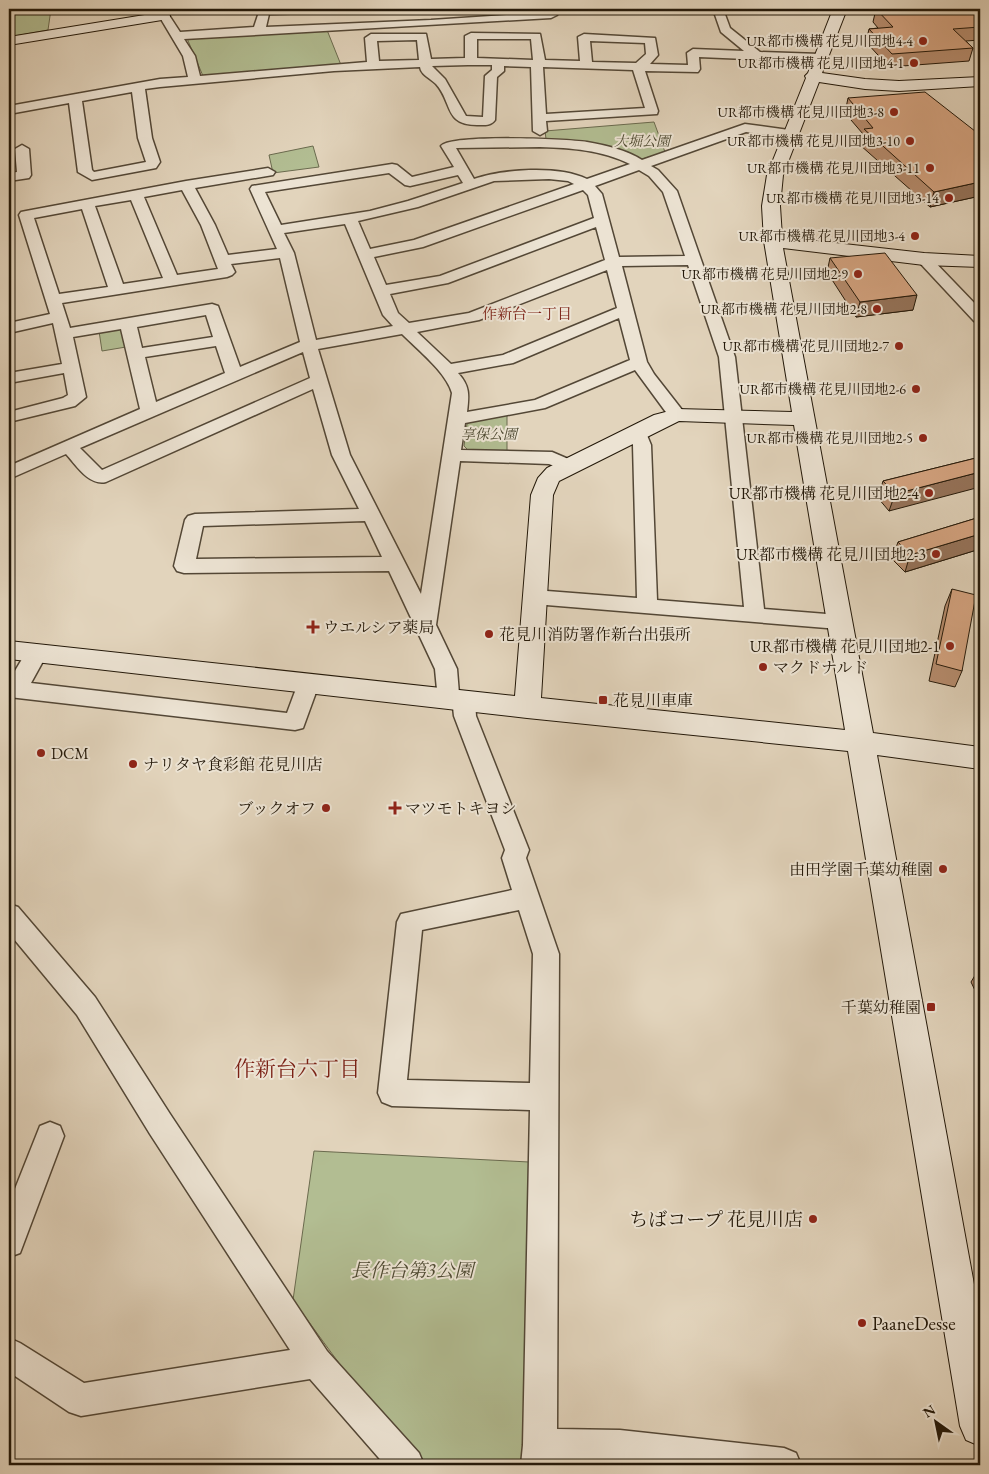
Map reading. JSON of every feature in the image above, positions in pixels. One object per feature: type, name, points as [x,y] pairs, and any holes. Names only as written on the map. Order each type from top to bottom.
[{"type":"street","points":[[260,30],[264,11],[356,9]]},
{"type":"street","points":[[414,9],[414,24]]},
{"type":"street","points":[[718,9],[725,30],[756,55]]},
{"type":"street","points":[[840,9],[789,134],[775,174],[771,206],[774,241],[980,1426]]},
{"type":"street","points":[[9,41],[162,12],[189,56],[195,79]]},
{"type":"street","points":[[176,36],[260,30],[414,24],[532,12],[550,15]]},
{"type":"street","points":[[373,65],[371,38],[422,36],[424,63],[427,72],[441,82],[461,118],[466,121],[487,121],[489,120],[492,76],[498,72],[498,62]]},
{"type":"street","points":[[471,62],[471,36],[536,36],[541,142]]},
{"type":"street","points":[[586,65],[584,37],[651,40],[652,55],[638,68]]},
{"type":"street","points":[[9,110],[195,79],[373,65],[498,62],[694,69],[693,53],[820,58]]},
{"type":"street","points":[[539,118],[652,111],[638,68]]},
{"type":"street","points":[[812,76],[865,84],[899,86],[980,81]]},
{"type":"street","points":[[75,98],[85,172],[88,175],[92,176],[146,167],[153,162],[145,138],[138,87]]},
{"type":"street","points":[[364,254],[410,247],[745,128],[789,134]]},
{"type":"street","points":[[466,177],[448,146],[541,142],[578,145],[606,150],[641,164],[662,180],[670,191],[692,260],[727,357],[755,616]]},
{"type":"street","points":[[9,177],[24,182],[22,149]]},
{"type":"street","points":[[677,416],[646,375],[639,362],[603,220],[595,194],[585,184],[571,178],[549,175],[493,177],[433,175],[410,182],[392,168],[257,189],[286,253],[309,345],[342,456],[446,669],[456,700],[465,716],[518,850],[514,858],[546,954],[539,1455],[620,1447],[784,1465]]},
{"type":"street","points":[[9,417],[68,402],[77,397],[64,334],[26,215],[186,185],[268,172]]},
{"type":"street","points":[[277,230],[350,219],[404,206],[466,177]]},
{"type":"street","points":[[54,300],[227,272],[208,225],[186,185]]},
{"type":"street","points":[[136,194],[172,280]]},
{"type":"street","points":[[87,204],[117,289]]},
{"type":"street","points":[[350,219],[391,315],[404,330],[447,370],[458,383],[461,392],[426,625]]},
{"type":"street","points":[[380,291],[444,280],[603,220]]},
{"type":"street","points":[[774,241],[924,259],[980,261]]},
{"type":"street","points":[[222,260],[286,253]]},
{"type":"street","points":[[924,259],[980,318]]},
{"type":"street","points":[[9,473],[234,374],[309,345],[473,318],[613,262],[692,260]]},
{"type":"street","points":[[64,334],[212,309],[234,374]]},
{"type":"street","points":[[447,370],[507,359],[625,310]]},
{"type":"street","points":[[9,328],[59,317]]},
{"type":"street","points":[[128,323],[149,412]]},
{"type":"street","points":[[135,354],[222,340]]},
{"type":"street","points":[[458,419],[539,404],[639,362]]},
{"type":"street","points":[[9,378],[71,367]]},
{"type":"street","points":[[68,446],[99,478],[320,380]]},
{"type":"street","points":[[527,708],[542,495],[549,478],[568,465],[677,416],[804,419]]},
{"type":"street","points":[[638,432],[642,445],[647,606]]},
{"type":"street","points":[[452,455],[552,458],[568,465]]},
{"type":"street","points":[[372,515],[196,520],[184,566],[395,564]]},
{"type":"street","points":[[534,596],[839,622]]},
{"type":"street","points":[[9,650],[527,708],[860,742],[980,758]]},
{"type":"street","points":[[36,654],[12,689],[295,722],[308,684]]},
{"type":"street","points":[[527,898],[410,922],[392,1093],[544,1097]]},
{"type":"street","points":[[9,915],[86,1006],[160,1124],[316,1362],[407,1465]]},
{"type":"street","points":[[9,1242],[50,1136]]},
{"type":"street","points":[[9,1354],[81,1400],[316,1362]]},
{"type":"green space","points":[[9,9],[51,9],[48,30],[9,37]]},
{"type":"green space","points":[[327,30],[341,65],[203,76],[186,36]]},
{"type":"green space","name":"大堀公園","points":[[654,122],[665,152],[639,160],[546,139],[545,131]]},
{"type":"green space","points":[[313,146],[319,167],[273,173],[269,155]]},
{"type":"green space","points":[[117,328],[122,330],[126,347],[102,351],[99,331]]},
{"type":"green space","name":"享保公園","points":[[507,413],[507,451],[468,450],[464,446],[467,424],[472,420]]},
{"type":"green space","name":"長作台第3公園","points":[[314,1151],[529,1162],[523,1465],[428,1465],[374,1408],[293,1300]]},
{"type":"building","points":[[876,9],[980,9],[980,27],[953,29],[973,48],[892,54],[869,29],[893,27]]},
{"type":"building","points":[[925,92],[980,135],[980,182],[934,192],[864,129],[873,128],[848,98]]},
{"type":"building","points":[[885,253],[917,295],[860,302],[830,258]]},
{"type":"building","points":[[980,457],[980,472],[895,494],[883,481]]},
{"type":"building","points":[[980,517],[980,534],[910,555],[898,542]]},
{"type":"building","name":"UR都市機構 花見川団地2-1","points":[[952,589],[976,595],[962,671],[936,664]]},
{"type":"place","name":"UR都市機構 花見川団地4-4","points":[[923,41]]},
{"type":"place","name":"UR都市機構 花見川団地4-1","points":[[914,63]]},
{"type":"place","name":"UR都市機構 花見川団地3-8","points":[[894,112]]},
{"type":"place","name":"UR都市機構 花見川団地3-10","points":[[910,141]]},
{"type":"place","name":"UR都市機構 花見川団地3-11","points":[[930,168]]},
{"type":"place","name":"UR都市機構 花見川団地3-14","points":[[949,198]]},
{"type":"place","name":"UR都市機構 花見川団地3-4","points":[[915,236]]},
{"type":"place","name":"UR都市機構 花見川団地2-9","points":[[858,274]]},
{"type":"place","name":"UR都市機構 花見川団地2-8","points":[[877,309]]},
{"type":"place","name":"UR都市機構 花見川団地2-7","points":[[899,346]]},
{"type":"place","name":"UR都市機構 花見川団地2-6","points":[[916,389]]},
{"type":"place","name":"UR都市機構 花見川団地2-5","points":[[923,438]]},
{"type":"place","name":"UR都市機構 花見川団地2-4","points":[[929,493]]},
{"type":"place","name":"UR都市機構 花見川団地2-3","points":[[936,554]]},
{"type":"place","name":"ウエルシア薬局","points":[[313,627]]},
{"type":"place","name":"花見川消防署作新台出張所","points":[[489,634]]},
{"type":"place","name":"UR都市機構 花見川団地2-1","points":[[950,646]]},
{"type":"place","name":"マクドナルド","points":[[763,667]]},
{"type":"place","name":"花見川車庫","points":[[603,700]]},
{"type":"place","name":"DCM","points":[[41,753]]},
{"type":"place","name":"ナリタヤ食彩館 花見川店","points":[[133,764]]},
{"type":"place","name":"ブックオフ","points":[[326,808]]},
{"type":"place","name":"マツモトキヨシ","points":[[395,808]]},
{"type":"place","name":"由田学園千葉幼稚園","points":[[943,869]]},
{"type":"place","name":"千葉幼稚園","points":[[931,1007]]},
{"type":"place","name":"ちばコープ 花見川店","points":[[813,1219]]},
{"type":"place","name":"PaaneDesse","points":[[862,1323]]},
{"type":"district","name":"作新台一丁目","points":[[527,314]]},
{"type":"district","name":"作新台六丁目","points":[[297,1069]]}]
